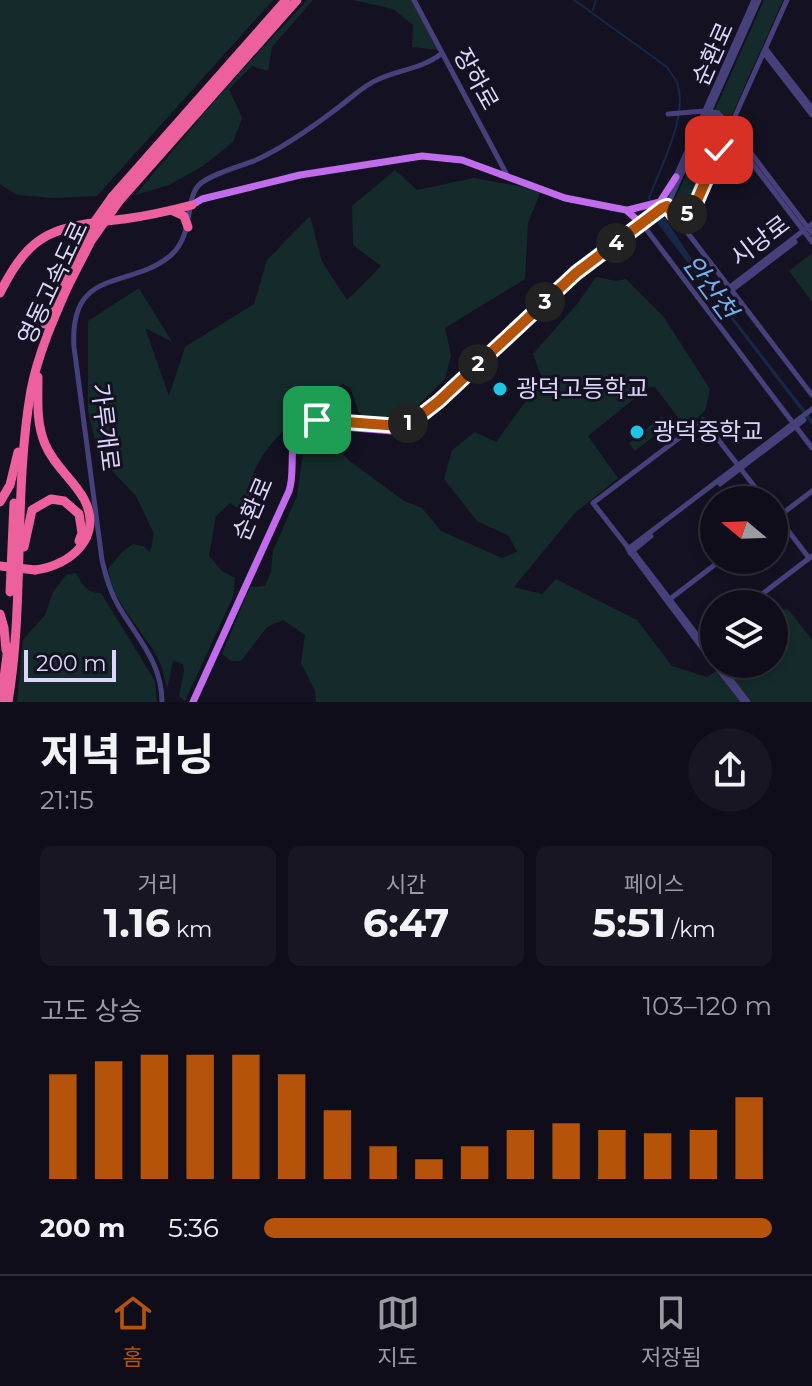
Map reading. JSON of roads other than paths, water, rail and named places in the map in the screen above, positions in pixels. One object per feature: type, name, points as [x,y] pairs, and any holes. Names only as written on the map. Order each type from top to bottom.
[{"type":"highway","name":"영동고속도로","points":[[1,702],[5,680],[18,452],[26,389],[37,347],[64,286],[116,199],[286,0]]},
{"type":"highway","name":"영동고속도로","points":[[116,199],[297,0]]},
{"type":"highway","points":[[1,289],[18,260],[49,233],[75,224],[170,211],[195,201]]},
{"type":"highway","points":[[1,289],[21,249],[45,229],[57,224],[195,201]]},
{"type":"highway","points":[[170,211],[182,214],[188,227]]},
{"type":"highway","name":"영동고속도로","points":[[8,702],[12,680],[26,427],[39,357],[64,286]]},
{"type":"highway","points":[[0,564],[52,567],[71,558],[85,543],[90,522],[86,503],[51,458],[40,429],[39,357]]},
{"type":"highway","points":[[0,502],[10,485],[18,452]]},
{"type":"highway","points":[[16,598],[32,510],[51,499],[64,501],[81,519],[80,539],[71,551],[58,559],[34,567]]},
{"type":"highway","points":[[0,614],[5,639],[5,680]]},
{"type":"main road","points":[[195,201],[276,179],[422,156],[462,160],[565,198],[626,210],[662,206],[676,177]]},
{"type":"main road","points":[[626,210],[643,223]]},
{"type":"main road","name":"순환로","points":[[190,702],[289,491],[295,435],[299,428],[307,424],[401,430],[419,421],[566,282],[643,223]]},
{"type":"street","name":"장하로","points":[[414,0],[507,175]]},
{"type":"street","name":"순환로","points":[[676,177],[757,0]]},
{"type":"street","points":[[678,220],[693,210],[787,0]]},
{"type":"street","points":[[765,51],[812,108]]},
{"type":"street","points":[[765,51],[812,115]]},
{"type":"street","points":[[195,201],[201,183],[269,154],[372,82],[427,63],[441,54]]},
{"type":"street","points":[[668,114],[691,111],[718,113],[809,230],[812,242]]},
{"type":"street","name":"순환로","points":[[643,223],[662,206],[707,111]]},
{"type":"street","name":"가루개로","points":[[162,702],[159,673],[118,605],[109,587],[102,560],[73,331],[76,317],[89,295],[113,279],[148,268],[168,257],[180,244],[195,201]]},
{"type":"street","points":[[662,206],[678,220],[812,395]]},
{"type":"street","points":[[643,223],[812,448]]},
{"type":"street","name":"시낭로","points":[[731,289],[809,230]]},
{"type":"street","points":[[630,550],[812,411]]},
{"type":"street","points":[[700,641],[593,503],[703,420],[754,486]]},
{"type":"street","points":[[788,507],[812,491]]},
{"type":"street","points":[[767,590],[810,557],[788,531]]},
{"type":"street","points":[[630,550],[700,641]]},
{"type":"street","points":[[670,599],[703,574]]},
{"type":"street","points":[[727,678],[746,702]]},
{"type":"water","points":[[662,214],[716,295],[812,419],[812,425],[655,220]]},
{"type":"waterway","name":"안산천","points":[[574,0],[667,67],[677,83],[680,96],[676,126],[649,198],[651,202]]},
{"type":"waterway","points":[[593,10],[596,0]]},
{"type":"waterway","name":"안산천","points":[[654,208],[660,217]]},
{"type":"place","name":"광덕고등학교","points":[[500,389]]},
{"type":"place","name":"광덕중학교","points":[[637,432]]}]
